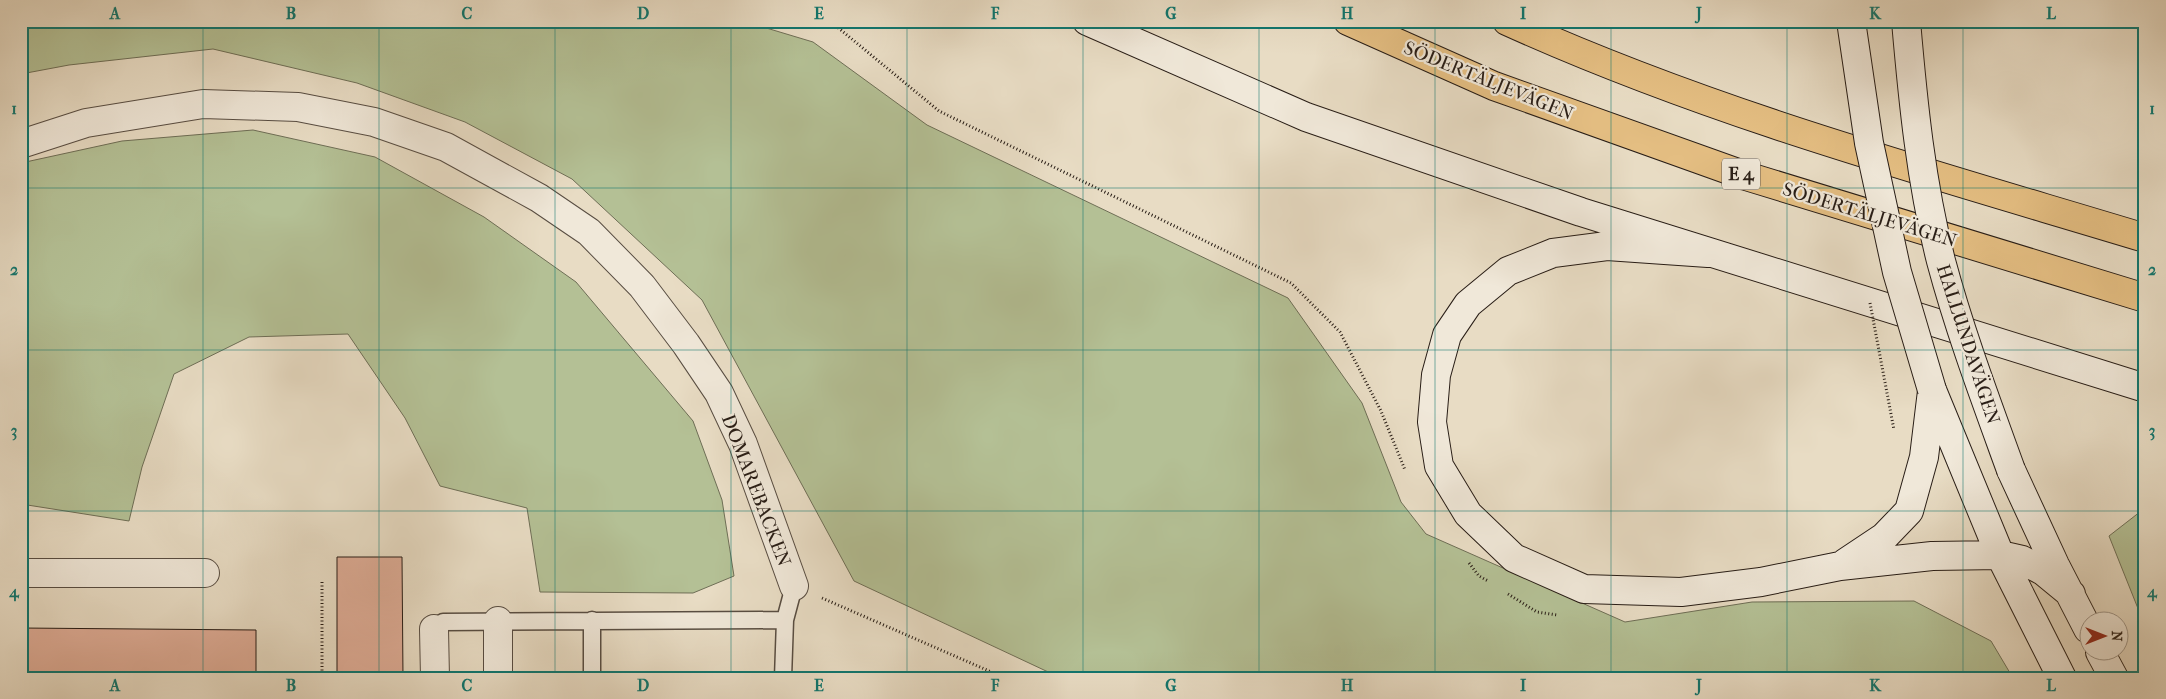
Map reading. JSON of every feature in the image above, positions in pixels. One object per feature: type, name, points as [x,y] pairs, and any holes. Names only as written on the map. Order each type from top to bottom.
[{"type":"highway","name":"SÖDERTÄLJEVÄGEN","points":[[1348,21],[1494,86],[1746,176],[2145,298]]},
{"type":"highway","points":[[1506,21],[1566,48],[1779,127],[2145,238]]},
{"type":"main road","points":[[1087,21],[1306,117],[1581,212],[2145,388]]},
{"type":"main road","points":[[1851,21],[1869,143],[1897,272],[1932,390],[2000,555],[2062,678]]},
{"type":"main road","name":"HALLUNDAVÄGEN","points":[[1906,21],[1916,132],[1941,260],[1972,362],[2011,470],[2080,612]]},
{"type":"main road","name":"DOMAREBACKEN","points":[[21,144],[86,123],[203,104],[298,107],[374,122],[446,147],[539,198],[589,232],[642,286],[686,344],[719,393],[743,444],[794,586]]},
{"type":"main road","name":"HALLUNDAVÄGEN","points":[[1708,252],[1607,246],[1553,252],[1508,270],[1468,304],[1447,335],[1436,375],[1432,422],[1439,466],[1468,514],[1514,558],[1584,589],[1681,592],[1761,582],[1840,566],[1932,556],[2000,555],[2022,560],[2043,571],[2071,594]]},
{"type":"main road","points":[[1840,566],[1884,537],[1908,511],[1924,457],[1932,390]]},
{"type":"main road","points":[[21,573],[205,573]]},
{"type":"main road","points":[[498,621],[498,678]]},
{"type":"main road","points":[[434,629],[435,678]]},
{"type":"main road","points":[[2105,662],[2114,678]]},
{"type":"lane","points":[[783,678],[785,620],[794,586]]},
{"type":"lane","points":[[592,620],[592,678]]},
{"type":"lane","points":[[434,629],[443,622],[785,620]]},
{"type":"path","points":[[830,21],[939,111],[1291,283],[1340,332],[1381,411],[1407,475]]},
{"type":"path","points":[[1467,560],[1479,576],[1496,586]]},
{"type":"path","points":[[322,582],[322,678]]},
{"type":"path","points":[[794,586],[1005,678]]},
{"type":"path","points":[[1504,591],[1537,612],[1563,616]]},
{"type":"green space","points":[[21,21],[743,21],[813,42],[927,125],[1288,298],[1362,403],[1401,502],[1426,534],[1625,622],[1752,602],[1914,601],[1991,641],[2013,678],[1061,678],[854,581],[702,300],[572,179],[465,122],[357,83],[213,49],[69,65],[21,74]]},
{"type":"green space","points":[[253,130],[375,157],[484,217],[576,282],[693,421],[722,500],[734,576],[693,593],[540,592],[527,508],[440,486],[405,418],[348,334],[249,337],[174,374],[142,467],[129,521],[21,504],[21,163],[122,141]]},
{"type":"green space","points":[[2145,508],[2145,626],[2109,536]]},
{"type":"building","points":[[337,557],[402,557],[403,678],[337,678]]},
{"type":"building","points":[[21,628],[256,630],[256,678],[21,678]]}]
